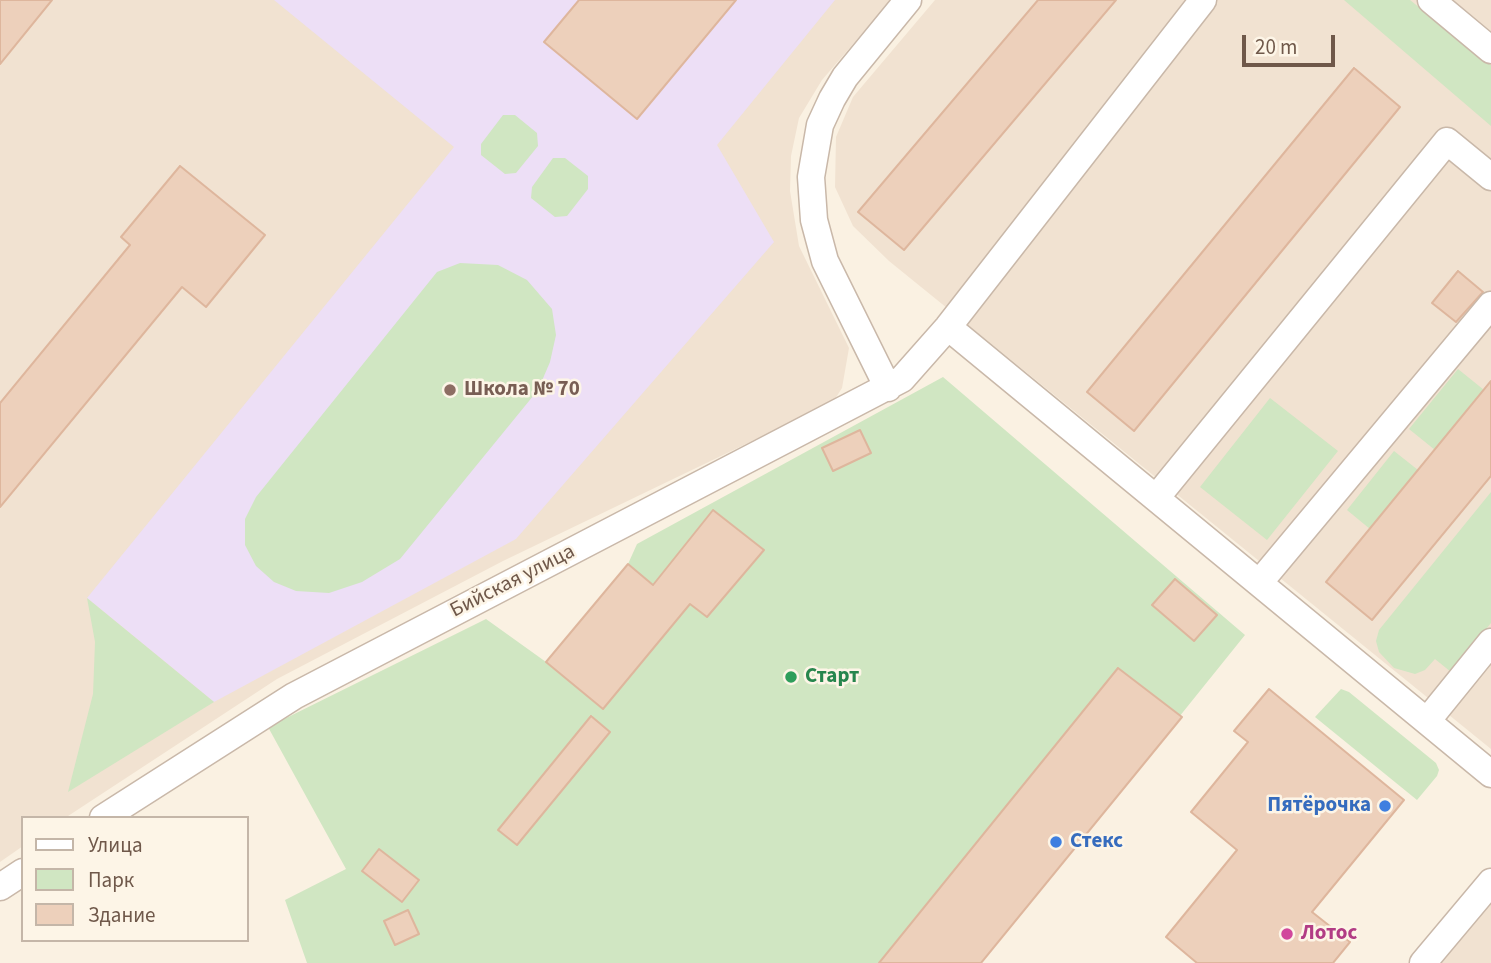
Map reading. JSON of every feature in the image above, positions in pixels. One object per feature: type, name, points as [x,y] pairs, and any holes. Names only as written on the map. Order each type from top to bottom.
[{"type":"street","points":[[888,387],[825,261],[814,220],[811,177],[820,125],[832,99],[845,76],[908,0]]},
{"type":"street","name":"Бийская улица","points":[[106,816],[294,696],[888,387],[926,355],[1203,0]]},
{"type":"street","points":[[1431,0],[1491,50]]},
{"type":"street","points":[[1156,498],[1447,141],[1491,177]]},
{"type":"street","points":[[1259,583],[1491,305]]},
{"type":"street","points":[[948,327],[1491,774]]},
{"type":"street","points":[[1427,721],[1491,642]]},
{"type":"street","points":[[0,887],[21,873]]},
{"type":"street","points":[[1423,963],[1491,882]]},
{"type":"shaded area","points":[[0,0],[891,0],[822,80],[799,118],[791,156],[790,191],[799,246],[849,348],[842,388],[833,402],[503,561],[277,679],[68,816],[21,816],[21,847],[0,862]]},
{"type":"shaded area","name":"Школа № 70","points":[[274,0],[835,0],[717,145],[774,242],[516,539],[214,702],[87,598],[454,147]]},
{"type":"shaded area","points":[[935,0],[1491,0],[1491,749],[889,261],[853,226],[835,187],[836,137],[853,97]]},
{"type":"shaded area","points":[[1491,893],[1491,963],[1434,963]]},
{"type":"green space","points":[[1344,0],[1410,0],[1491,65],[1491,126]]},
{"type":"green space","points":[[503,115],[515,115],[537,133],[538,146],[516,173],[505,174],[481,155],[481,144]]},
{"type":"green space","points":[[553,158],[565,158],[588,176],[588,189],[567,216],[555,217],[531,198],[532,187]]},
{"type":"green space","points":[[460,263],[498,265],[527,280],[552,309],[556,335],[550,362],[538,390],[400,559],[362,582],[329,593],[296,591],[274,582],[256,566],[245,545],[245,519],[256,497],[437,272]]},
{"type":"green space","points":[[1458,369],[1484,390],[1435,450],[1409,429]]},
{"type":"green space","name":"Старт","points":[[943,377],[1245,635],[981,963],[307,963],[285,900],[346,869],[268,727],[486,619],[546,662],[628,564],[637,544]]},
{"type":"green space","points":[[1270,398],[1338,451],[1267,540],[1200,487]]},
{"type":"green space","points":[[1394,451],[1418,470],[1370,529],[1347,510]]},
{"type":"green space","points":[[1491,492],[1491,623],[1451,672],[1435,659],[1425,670],[1415,674],[1394,668],[1379,652],[1376,641],[1379,630]]},
{"type":"green space","points":[[87,598],[214,702],[68,792],[93,694],[95,642]]},
{"type":"green space","points":[[1341,689],[1349,692],[1436,763],[1439,770],[1437,776],[1417,800],[1315,717]]},
{"type":"building","points":[[0,0],[52,0],[0,64]]},
{"type":"building","points":[[579,0],[736,0],[637,119],[544,42]]},
{"type":"building","points":[[1038,0],[1116,0],[904,250],[858,212]]},
{"type":"building","points":[[1354,68],[1400,107],[1134,431],[1087,392]]},
{"type":"building","points":[[180,166],[265,235],[206,307],[182,287],[0,507],[0,403],[130,245],[121,237]]},
{"type":"building","points":[[1458,271],[1483,292],[1456,322],[1432,303]]},
{"type":"building","points":[[1491,381],[1491,476],[1372,620],[1326,582]]},
{"type":"building","points":[[860,430],[871,453],[833,471],[822,448]]},
{"type":"building","points":[[713,510],[764,550],[707,617],[690,604],[603,709],[546,662],[628,564],[653,585]]},
{"type":"building","points":[[1175,579],[1217,615],[1194,641],[1152,605]]},
{"type":"building","points":[[1118,668],[1182,717],[981,963],[879,963]]},
{"type":"building","points":[[1269,689],[1404,800],[1312,912],[1350,942],[1333,963],[1197,963],[1166,937],[1237,850],[1191,812],[1248,742],[1234,731]]},
{"type":"building","points":[[591,716],[610,732],[517,845],[498,830]]},
{"type":"building","points":[[379,849],[419,880],[402,902],[362,871]]},
{"type":"building","points":[[408,910],[419,934],[395,945],[384,921]]},
{"type":"place","name":"Школа № 70","points":[[450,390]]},
{"type":"place","name":"Старт","points":[[791,677]]},
{"type":"place","name":"Пятёрочка","points":[[1385,806]]},
{"type":"place","name":"Стекс","points":[[1056,842]]},
{"type":"place","name":"Лотос","points":[[1287,934]]}]
